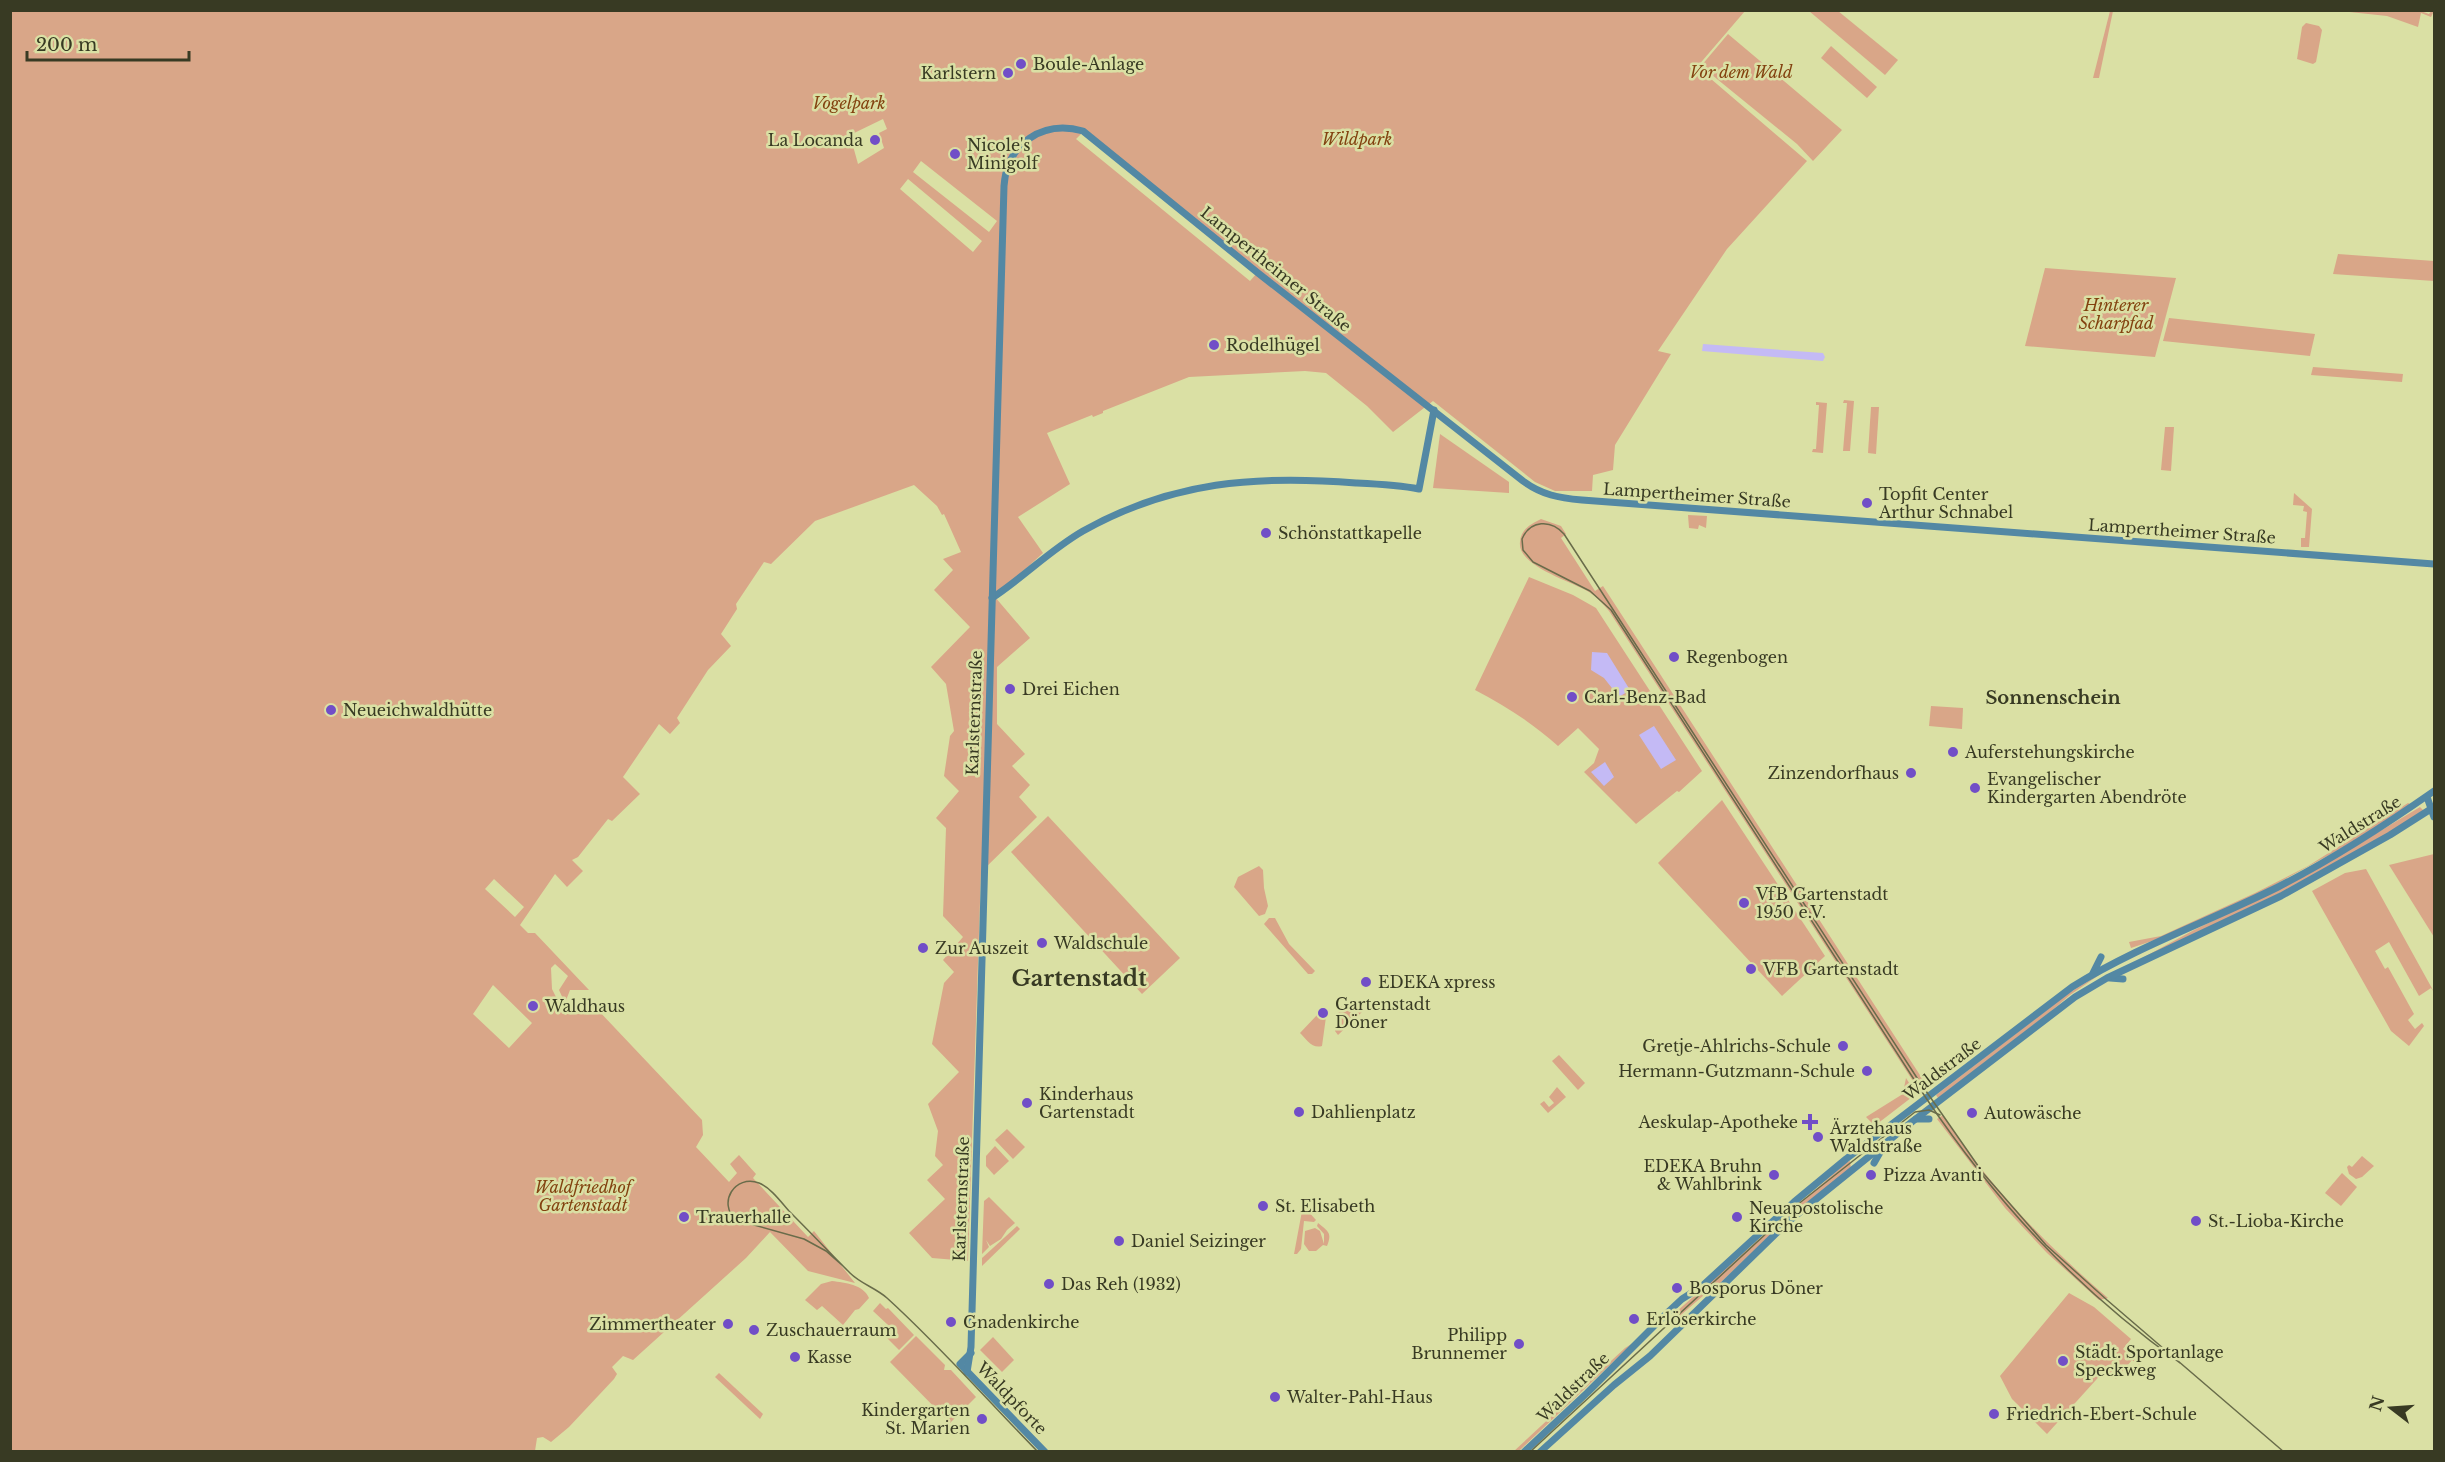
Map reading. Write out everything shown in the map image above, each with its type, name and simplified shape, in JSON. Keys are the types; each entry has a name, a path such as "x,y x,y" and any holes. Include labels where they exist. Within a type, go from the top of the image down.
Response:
{"street":[{"name":"Karlsternstraße","path":"967,1372 971,1353 1005,178 1011,159 1021,144 1032,135 1058,127 1083,131"},
{"name":"Lampertheimer Straße","path":"1083,131 1258,273 1534,489 1556,498 2434,564"},
{"path":"992,598 1046,555 1082,532 1125,511 1187,490 1253,479 1316,479 1419,489 1434,410"},
{"name":"Waldstraße","path":"1524,1452 1682,1299 1701,1287 1794,1202 1846,1159 2093,974 2306,872 2365,838 2434,791"},
{"path":"2427,797 2434,802"},
{"path":"2427,797 2433,811"},
{"name":"Waldstraße","path":"1540,1452 1614,1385 1650,1356 1789,1221 1916,1119 1947,1096 1958,1095 1961,1085 2075,997 2108,978 2281,896 2433,811"},
{"path":"2093,974 2101,957"},
{"path":"2108,978 2123,979"},
{"path":"1980,1058 1982,1047"},
{"path":"1944,1107 1947,1096"},
{"path":"1916,1119 1929,1119"},
{"path":"1874,1163 1884,1145"},
{"name":"Waldpforte","path":"971,1353 960,1364 1045,1452"}],"green space":[{"path":"10,11 1745,11 1697,67 1807,161 1727,249 1658,351 1671,354 1615,445 1613,470 1593,475 1592,491 1555,491 1535,482 1433,401 1393,432 1367,406 1326,373 1305,371 1189,377 1093,417 1092,415 1047,433 1070,484 1018,517 1043,553 995,597 1030,638 997,667 997,724 1025,754 1012,766 1030,785 1019,797 1037,817 981,872 968,1261 932,1258 909,1233 945,1199 927,1180 943,1165 935,1156 938,1131 928,1104 959,1072 932,1044 944,983 954,972 943,960 963,937 943,916 946,828 936,818 959,791 944,776 950,736 954,731 946,684 931,667 970,627 934,590 953,570 943,559 961,552 944,514 942,515 937,506 914,485 815,521 771,564 764,562 736,604 737,609 721,634 731,646 708,670 677,718 680,723 670,734 659,724 623,777 640,794 612,821 608,819 578,857 572,860 583,871 567,887 555,874 520,925 528,933 535,933 589,990 570,990 565,1003 559,990 568,976 555,964 551,968 552,989 565,1015 575,1010 579,1014 597,1009 702,1120 703,1135 696,1147 729,1182 737,1173 730,1164 739,1155 756,1174 753,1178 808,1237 814,1231 855,1283 808,1271 770,1232 746,1258 633,1360 623,1356 612,1367 617,1374 614,1379 569,1427 551,1442 543,1437 537,1438 535,1451 11,1451","holes":["883,119 887,129 879,133 884,148 858,164 850,135","1083,132 1257,273 1250,281 1076,139","921,161 997,221 989,232 913,172","908,179 982,241 973,252 900,189","494,879 524,907 515,917 485,889","493,985 532,1023 509,1048 473,1014"]},
{"path":"1809,11 1838,11 1898,60 1885,75"},
{"path":"2110,11 2113,11 2099,78 2093,78"},
{"path":"2340,11 2421,11 2429,14 2434,11 2431,17 2421,13 2418,27 2387,16"},
{"path":"2306,23 2319,26 2322,30 2316,62 2313,64 2297,59 2302,27"},
{"name":"Vor dem Wald","path":"1728,34 1842,130 1813,161 1797,144 1701,66"},
{"name":"Vor dem Wald","path":"1831,46 1877,87 1867,98 1821,58"},
{"path":"2338,254 2434,261 2434,281 2333,274"},
{"name":"Hinterer Scharpfad","path":"2045,268 2176,278 2155,357 2025,346"},
{"path":"2169,318 2315,334 2310,356 2163,341"},
{"path":"2313,367 2403,374 2402,382 2311,375"},
{"path":"1844,400 1854,401 1850,451 1843,451 1847,403 1843,403"},
{"path":"1816,402 1827,403 1823,453 1812,452 1816,449 1819,405 1816,405"},
{"path":"1871,407 1879,407 1876,454 1868,453"},
{"path":"2165,427 2174,427 2171,471 2161,470"},
{"path":"1440,434 1509,482 1509,493 1433,488"},
{"path":"2294,493 2312,509 2309,547 2301,547 2301,538 2305,538 2307,512 2303,511 2304,506 2293,505"},
{"path":"1688,515 1707,516 1706,528 1699,525 1698,529 1689,528"},
{"path":"1541,519 1561,526 1566,534 1561,538 1595,591 1603,586 1927,1086 1920,1092 1609,611 1592,594 1547,572 1521,551 1520,542 1524,530"},
{"name":"Carl-Benz-Bad","path":"1529,577 1573,595 1596,608 1702,771 1679,792 1677,791 1636,824 1584,772 1594,763 1599,749 1578,728 1558,746 1518,715 1475,690"},
{"path":"1931,706 1963,708 1962,729 1929,726"},
{"name":"VfB Gartenstadt 1950 e.V.","path":"1722,800 1825,956 1782,996 1658,863"},
{"path":"2408,803 2410,804 2364,836 2256,895 2161,938 2131,948 2129,942 2161,936 2308,866"},
{"path":"2420,807 2424,811 2406,823 2280,893 2135,962 2194,930 2307,875"},
{"path":"1048,816 1180,958 1142,994 1011,852"},
{"path":"2434,854 2434,937 2389,865"},
{"path":"1259,866 1263,870 1268,906 1265,914 1259,916 1234,887 1238,877"},
{"path":"2366,869 2434,992 2431,988 2419,996 2389,942 2375,951 2385,969 2388,967 2414,1014 2408,1020 2415,1029 2422,1023 2424,1026 2409,1046 2391,1031 2312,891 2345,873"},
{"path":"1269,918 1275,918 1289,944 1315,971 1312,974 1308,974 1264,924"},
{"path":"2102,973 2070,995 1938,1098 1936,1095 2069,993"},
{"path":"1340,1006 1358,1006 1363,1011 1338,1035 1335,1031"},
{"path":"1318,1014 1322,1018 1326,1017 1322,1046 1318,1047 1300,1033"},
{"path":"1559,1055 1585,1083 1578,1090 1552,1061"},
{"path":"1906,1078 1916,1094 1877,1124 1872,1123 1866,1117 1906,1092 1904,1088"},
{"path":"1557,1087 1566,1097 1548,1113 1540,1104 1544,1101 1549,1107 1554,1103 1549,1097"},
{"path":"1943,1115 1998,1189 2062,1257 2108,1298 2099,1300 2047,1253 2005,1208 1937,1119"},
{"path":"1007,1129 1025,1147 1013,1159 995,1140"},
{"path":"995,1146 1009,1161 994,1175 986,1166 986,1156"},
{"path":"2362,1156 2374,1166 2362,1177 2356,1179 2349,1174 2347,1167 2349,1165 2352,1167"},
{"path":"1850,1161 1851,1169 1798,1209 1719,1284 1682,1314 1672,1327 1668,1319"},
{"path":"2342,1173 2357,1187 2341,1206 2325,1193"},
{"path":"989,1197 1015,1223 1001,1239 990,1246 986,1240 989,1247 982,1254 984,1201"},
{"path":"1306,1209 1316,1220 1314,1222 1304,1221 1301,1249 1294,1254 1302,1211"},
{"path":"1318,1223 1328,1233 1327,1246 1323,1245 1316,1251 1309,1251 1304,1244 1305,1231 1315,1228 1320,1231 1324,1244 1324,1234 1317,1226"},
{"path":"1017,1226 1020,1229 982,1266 982,1258"},
{"path":"832,1281 858,1287 869,1298 843,1325 822,1306 817,1310 805,1300 821,1284"},
{"name":"Städt. Sportanlage Speckweg","path":"2069,1293 2094,1307 2131,1339 2123,1349 2138,1362 2143,1360 2139,1365 2132,1360 2116,1379 2105,1370 2047,1434 2012,1399 2000,1376"},
{"path":"880,1303 886,1309 888,1308 914,1335 899,1350 881,1332 888,1325 873,1311"},
{"path":"916,1336 945,1365 944,1370 951,1370 976,1397 950,1423 890,1362"},
{"path":"993,1337 1014,1360 1002,1372 980,1350"},
{"path":"1633,1343 1519,1451 1513,1452 1625,1348"},
{"path":"719,1373 763,1414 760,1419 715,1377"}],"shaded area":[{"path":"1703,344 1823,353 1825,357 1823,361 1702,351"},
{"path":"1592,652 1607,653 1630,690 1619,697 1604,678 1591,670"},
{"path":"1654,726 1676,760 1661,769 1639,735"},
{"path":"1605,762 1614,777 1604,786 1591,772"}],"tram line":[{"path":"2180,1363 2107,1305 2073,1274 2041,1242 1981,1174 1926,1098 1611,610 1590,591 1533,562 1523,550 1522,539 1530,528 1547,524 1564,534 1919,1081 1983,1173 2046,1245 2284,1452"},
{"path":"1530,1452 1797,1205 1915,1112 1929,1110 1940,1115"},
{"path":"843,1266 826,1251 804,1239 736,1220 728,1206 731,1192 736,1186 750,1181 768,1188 850,1273 883,1295 907,1316 1038,1452"}],"place":[{"name":"Boule-Anlage","path":"1021,64"},
{"name":"Karlstern","path":"1008,73"},
{"name":"La Locanda","path":"875,140"},
{"name":"Nicole's Minigolf","path":"955,154"},
{"name":"Rodelhügel","path":"1214,345"},
{"name":"Topfit Center Arthur Schnabel","path":"1867,503"},
{"name":"Schönstattkapelle","path":"1266,533"},
{"name":"Regenbogen","path":"1674,657"},
{"name":"Drei Eichen","path":"1010,689"},
{"name":"Carl-Benz-Bad","path":"1572,697"},
{"name":"Neueichwaldhütte","path":"331,710"},
{"name":"Auferstehungskirche","path":"1953,752"},
{"name":"Zinzendorfhaus","path":"1911,773"},
{"name":"Evangelischer Kindergarten Abendröte","path":"1975,788"},
{"name":"VfB Gartenstadt 1950 e.V.","path":"1744,903"},
{"name":"Waldschule","path":"1042,943"},
{"name":"Zur Auszeit","path":"923,948"},
{"name":"VFB Gartenstadt","path":"1751,969"},
{"name":"EDEKA xpress","path":"1366,982"},
{"name":"Waldhaus","path":"533,1006"},
{"name":"Gartenstadt Döner","path":"1323,1013"},
{"name":"Gretje-Ahlrichs-Schule","path":"1843,1046"},
{"name":"Hermann-Gutzmann-Schule","path":"1867,1071"},
{"name":"Kinderhaus Gartenstadt","path":"1027,1103"},
{"name":"Dahlienplatz","path":"1299,1112"},
{"name":"Autowäsche","path":"1972,1113"},
{"name":"Aeskulap-Apotheke","path":"1810,1122"},
{"name":"Ärztehaus Waldstraße","path":"1818,1137"},
{"name":"EDEKA Bruhn & Wahlbrink","path":"1774,1175"},
{"name":"Pizza Avanti","path":"1871,1175"},
{"name":"St. Elisabeth","path":"1263,1206"},
{"name":"Trauerhalle","path":"684,1217"},
{"name":"Neuapostolische Kirche","path":"1737,1217"},
{"name":"St.-Lioba-Kirche","path":"2196,1221"},
{"name":"Daniel Seizinger","path":"1119,1241"},
{"name":"Das Reh (1932)","path":"1049,1284"},
{"name":"Bosporus Döner","path":"1677,1288"},
{"name":"Erlöserkirche","path":"1634,1319"},
{"name":"Gnadenkirche","path":"951,1322"},
{"name":"Zimmertheater","path":"728,1324"},
{"name":"Zuschauerraum","path":"754,1330"},
{"name":"Philipp Brunnemer","path":"1519,1344"},
{"name":"Kasse","path":"795,1357"},
{"name":"Städt. Sportanlage Speckweg","path":"2063,1361"},
{"name":"Walter-Pahl-Haus","path":"1275,1397"},
{"name":"Friedrich-Ebert-Schule","path":"1994,1414"},
{"name":"Kindergarten St. Marien","path":"982,1419"}],"district":[{"name":"Sonnenschein","path":"2053,698"},
{"name":"Gartenstadt","path":"1079,978"}],"park label":[{"name":"Vogelpark","path":"849,103"},
{"name":"Wildpark","path":"1357,139"},
{"name":"Waldfriedhof Gartenstadt","path":"583,1196"}]}
